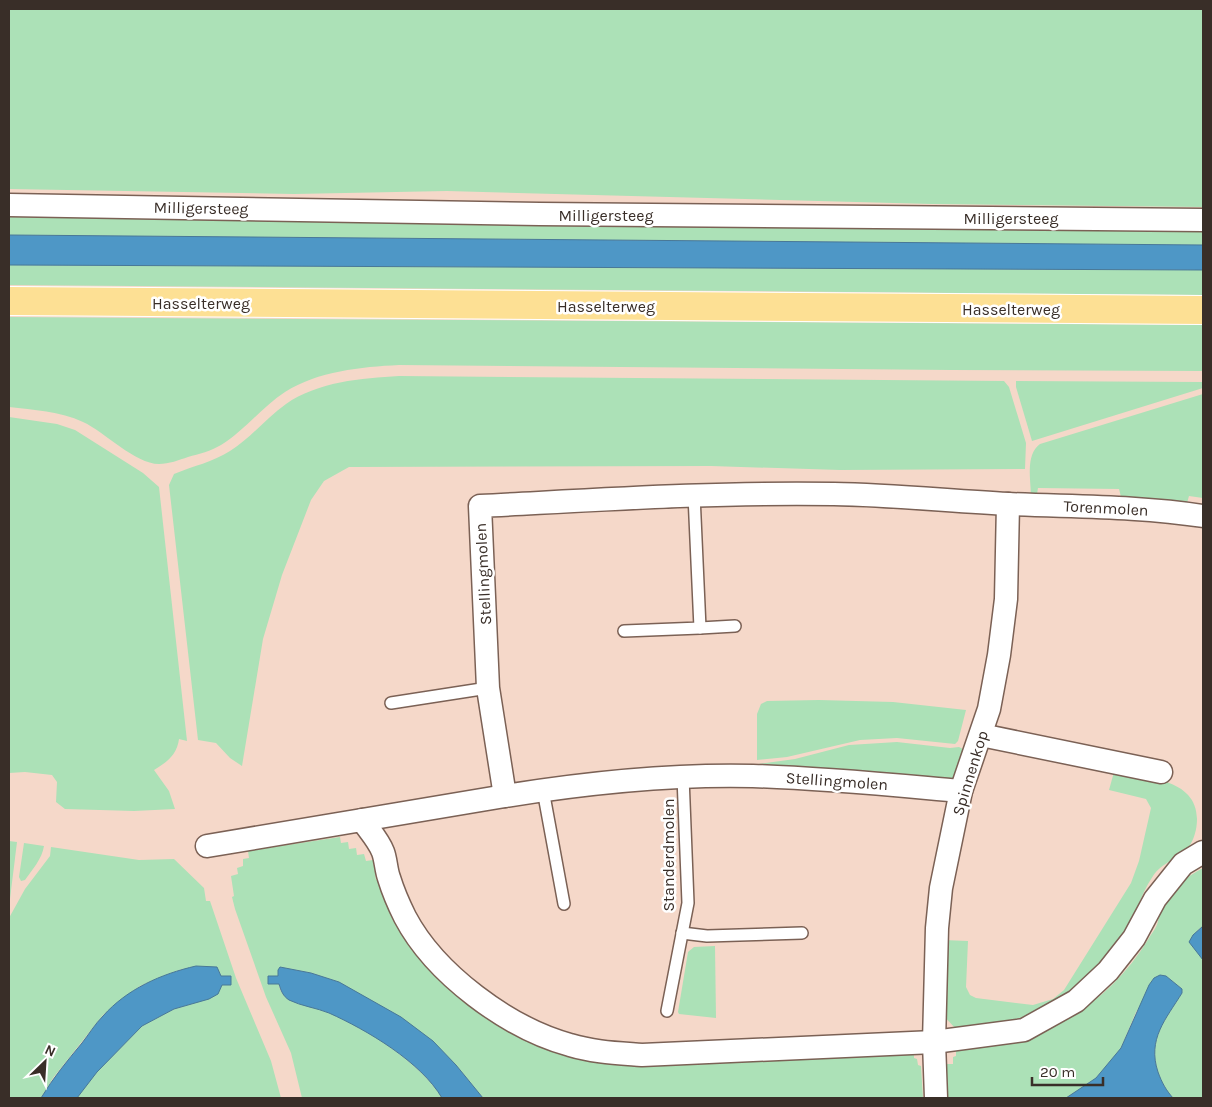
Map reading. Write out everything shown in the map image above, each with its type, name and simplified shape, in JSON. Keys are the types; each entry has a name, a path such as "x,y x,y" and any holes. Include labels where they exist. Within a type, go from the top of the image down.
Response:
{"main road":[{"name":"Hasselterweg","path":"9,301 1203,310"}],"street":[{"name":"Milligersteeg","path":"9,205 540,214 1203,220"},
{"name":"Stellingmolen","path":"505,796 488,688 480,506 694,495 835,494 1008,504"},
{"name":"Torenmolen","path":"1008,504 1126,508 1203,516"},
{"name":"Spinnenkop","path":"936,1098 934,1042 938,912 941,888 961,791 989,710 1000,646 1006,599 1008,504"},
{"path":"981,734 1161,772"},
{"name":"Stellingmolen","path":"207,846 543,790 683,777 752,776 832,780 961,791"},
{"path":"362,820 383,851 389,879 406,918 425,945 451,975 485,1003 524,1028 576,1047 598,1052 642,1055 934,1042 1024,1030 1076,1002 1108,971 1129,945 1155,899 1183,864 1203,852"}],"lane":[{"path":"694,495 700,628"},
{"path":"624,631 736,626"},
{"path":"391,703 488,688"},
{"name":"Standerdmolen","path":"668,1011 688,903 683,777"},
{"path":"543,790 564,904"},
{"name":"Standerdmolen","path":"682,933 707,936 802,934"}],"green space":[{"path":"9,9 1203,9 1203,207 931,204 447,191 294,194 9,189"},
{"path":"9,212 1203,227 1203,245 9,235"},
{"path":"9,265 1203,270 1203,295 9,285"},
{"path":"9,317 1203,325 1203,371 399,365 370,367 340,371 311,379 285,392 221,445 170,463 159,464 140,459 92,427 74,418 9,407"},
{"path":"399,376 1004,381 1009,387 1026,443 1025,469 840,470 711,466 349,467 324,481 311,500 282,575 263,639 242,766 230,758 216,743 198,740 169,485 174,474 217,458 238,446 286,404 298,397 340,382"},
{"path":"1016,381 1203,382 1203,388 1032,441 1016,387"},
{"path":"1203,394 1203,498 1189,496 1187,503 1121,497 1119,489 1038,488 1037,494 1031,496 1030,475 1032,455 1040,444"},
{"path":"9,417 57,424 75,430 143,473 159,487 187,741 179,739 171,758 154,770 169,791 175,809 134,811 65,809 56,802 57,782 52,775 25,772 9,773"},
{"path":"767,701 893,702 966,710 958,741 955,744 897,738 860,740 787,757 757,760 757,714 761,704"},
{"path":"897,742 950,748 959,747 963,749 952,780 758,767 758,764 795,759 849,745"},
{"path":"1114,772 1167,782 1179,787 1188,795 1195,805 1197,819 1195,834 1190,845 1184,852 1166,864 1153,876 1121,941 1080,986 1055,1002 1027,1016 956,1029 940,1012 943,940 968,941 966,987 970,995 976,998 1033,1005 1053,999 1064,990 1131,883 1139,861 1151,808 1146,799 1109,790"},
{"path":"340,837 341,843 348,842 349,849 356,848 357,855 364,854 366,861 373,860 376,880 379,880 431,968 618,1064 658,1066 914,1052 914,1058 917,1059 918,1065 921,1066 923,1098 483,1098 456,1065 339,982 311,973 280,967 279,987 285,997 296,1003 322,1010 358,1027 374,1037 421,1072 442,1098 302,1098 291,1053 266,997 235,909 232,897 234,896 231,876 238,874 237,868 243,866 243,859 249,858 248,851"},
{"path":"9,841 17,842 9,907"},
{"path":"24,843 44,846 36,864 25,880 21,881 19,877"},
{"path":"51,847 139,860 174,859 204,888 206,901 210,901 236,978 271,1061 281,1098 77,1098 96,1072 142,1026 174,1009 192,1004 221,985 231,984 221,976 217,967 182,969 140,986 103,1015 53,1078 41,1098 9,1098 9,918 25,889 50,856"},
{"path":"1203,868 1203,926 1190,942 1203,960 1203,1098 1173,1098 1164,1086 1158,1072 1155,1060 1157,1039 1164,1021 1182,993 1182,989 1166,976 1160,975 1136,1012 1121,1048 1096,1078 1066,1098 944,1098 943,1071 946,1071 946,1064 953,1064 956,1050 1015,1040 1042,1031 1067,1019 1090,1003 1112,985 1131,963 1156,928 1161,908 1174,889 1185,879"},
{"path":"715,946 716,1018 679,1014 688,952 694,947"}],"water":[{"path":"9,235 1203,245 1203,270 9,265"},
{"path":"1203,926 1203,960 1189,942 1193,935"},
{"path":"196,966 217,967 221,976 231,976 231,985 222,985 218,994 209,999 174,1009 142,1026 97,1072 77,1098 41,1098 55,1077 112,1006 145,984 170,973"},
{"path":"280,967 311,973 339,982 401,1017 433,1041 483,1098 442,1098 421,1072 392,1048 360,1028 329,1013 289,1000 285,997 279,984 268,984 268,976 278,976"},
{"path":"1160,975 1166,976 1182,989 1182,993 1164,1021 1155,1049 1158,1072 1164,1086 1173,1098 1066,1098 1096,1078 1121,1048 1149,985 1154,978"}]}
